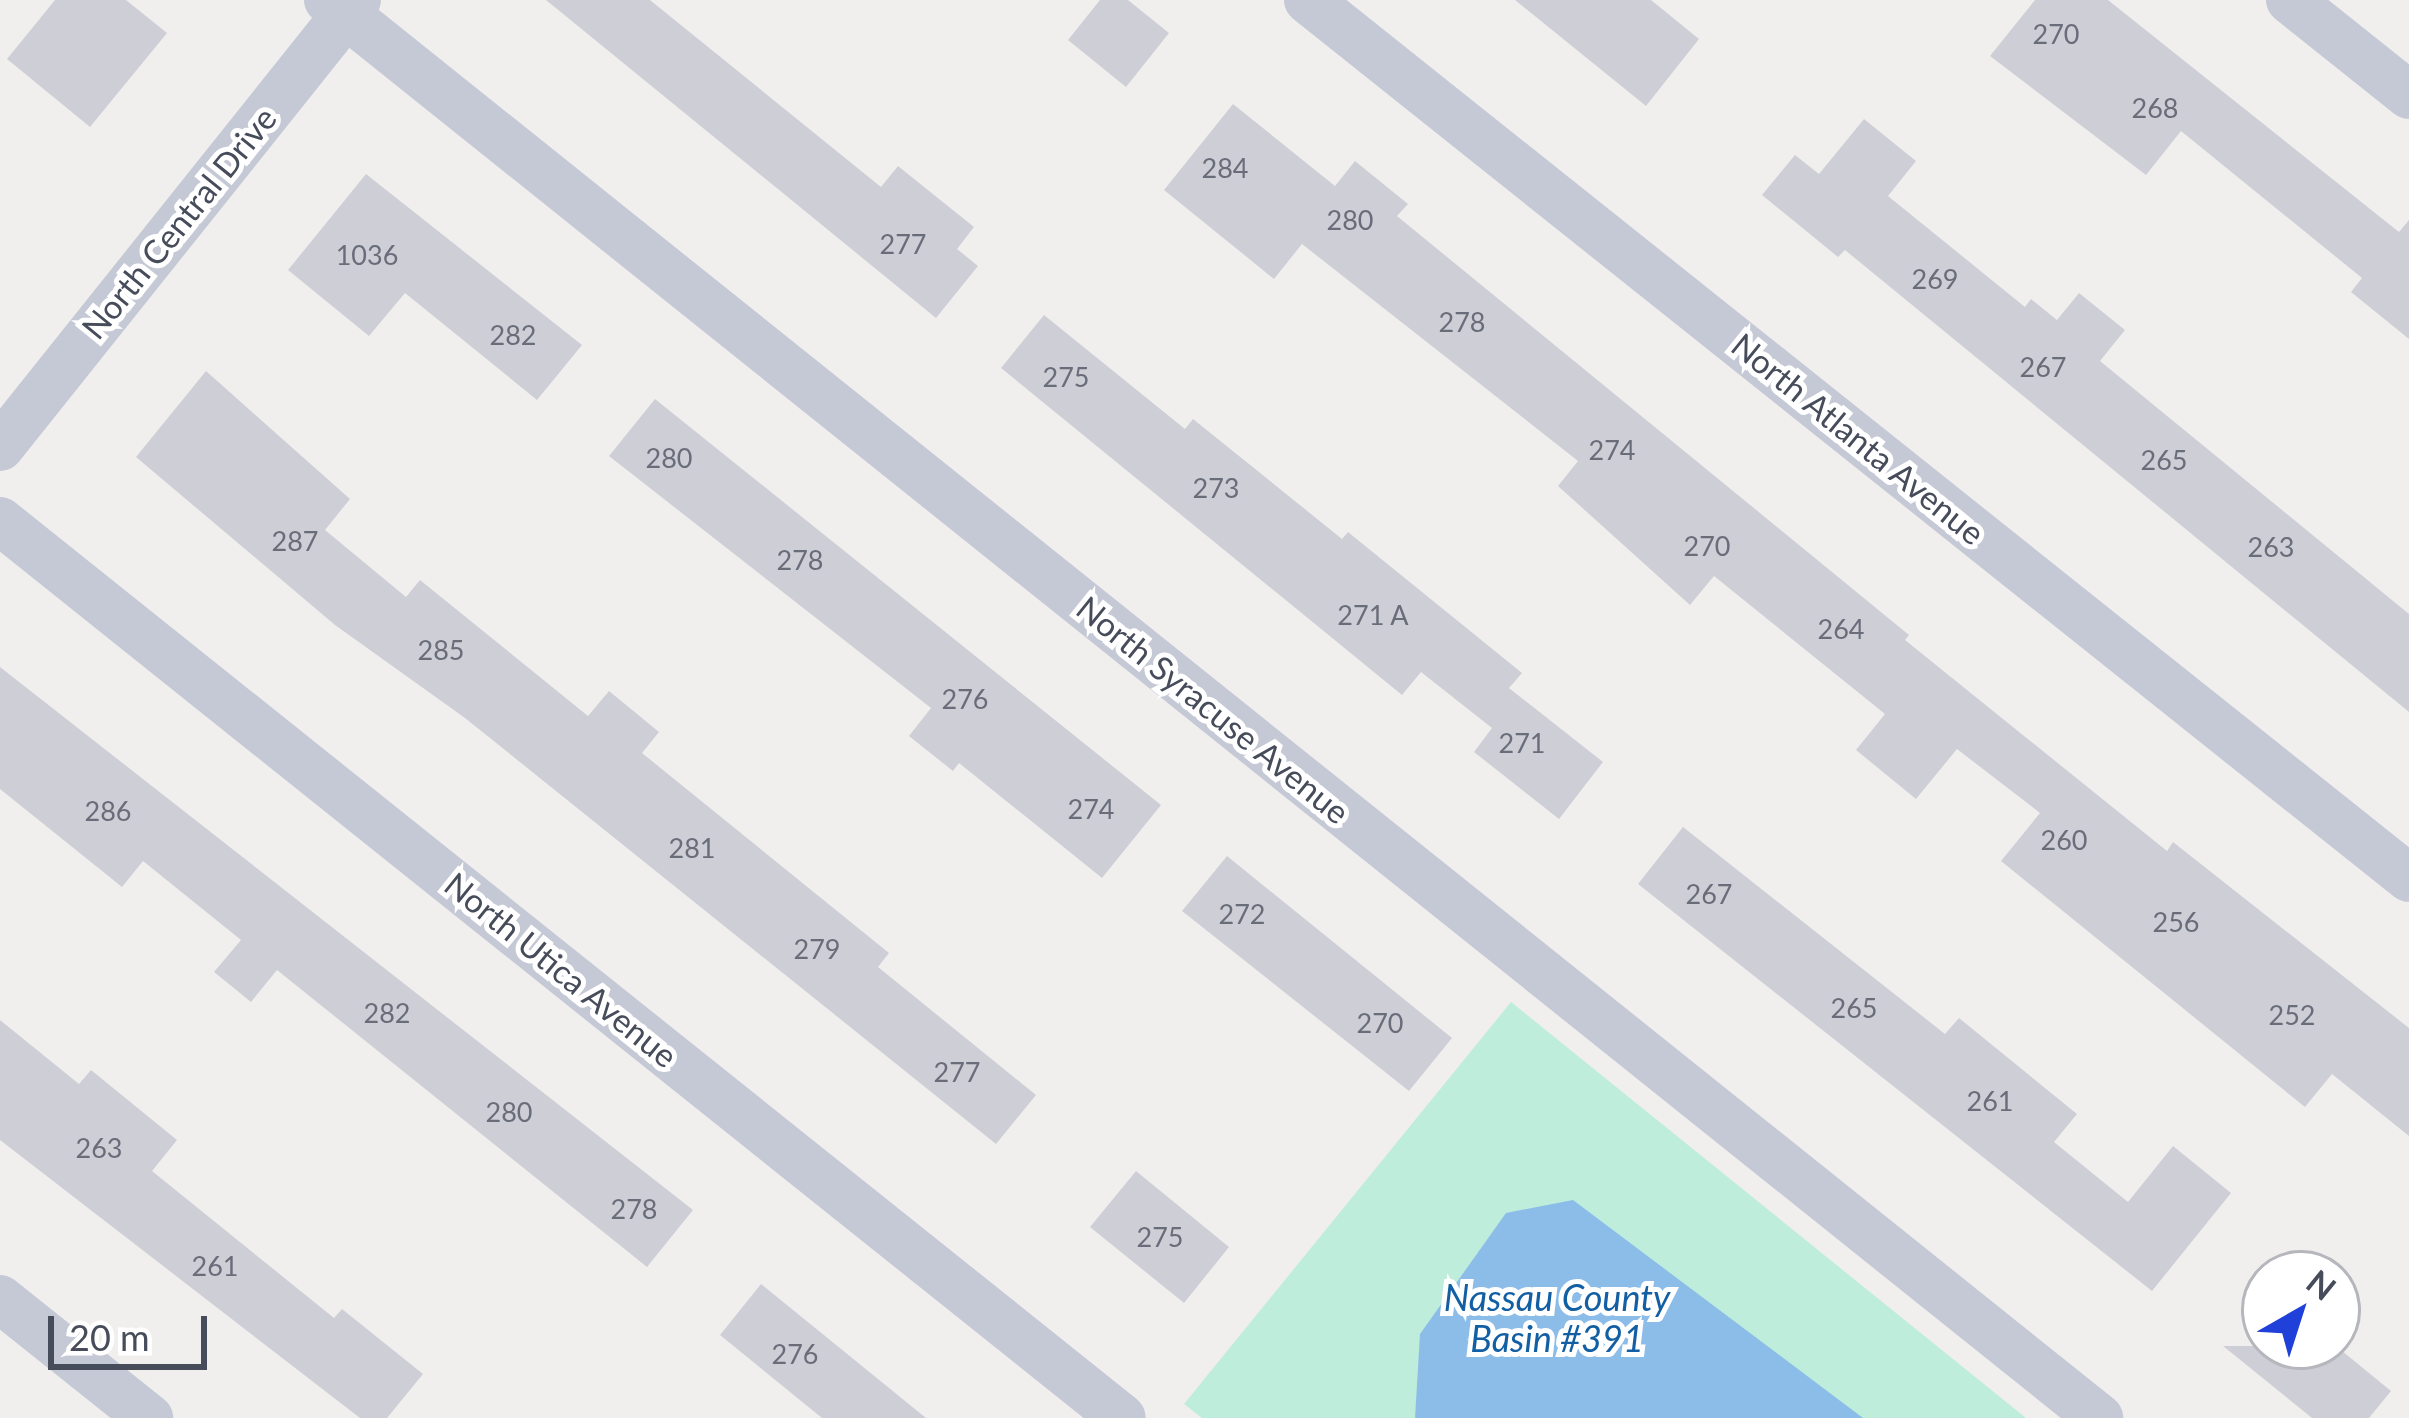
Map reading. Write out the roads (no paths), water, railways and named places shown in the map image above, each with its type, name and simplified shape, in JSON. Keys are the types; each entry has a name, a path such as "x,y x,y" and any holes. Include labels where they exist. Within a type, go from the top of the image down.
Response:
{"street":[{"name":"North Atlanta Avenue","path":"1308,0 2409,878"},
{"path":"2290,0 2409,95"},
{"name":"North Central Drive","path":"0,446 344,5"},
{"name":"North Syracuse Avenue","path":"344,5 2099,1418"},
{"name":"North Utica Avenue","path":"0,521 1122,1418"},
{"path":"0,1299 149,1418"}],"water":[{"name":"Nassau County Basin #391","path":"1573,1200 1863,1418 1415,1418 1420,1334 1506,1213"}]}
